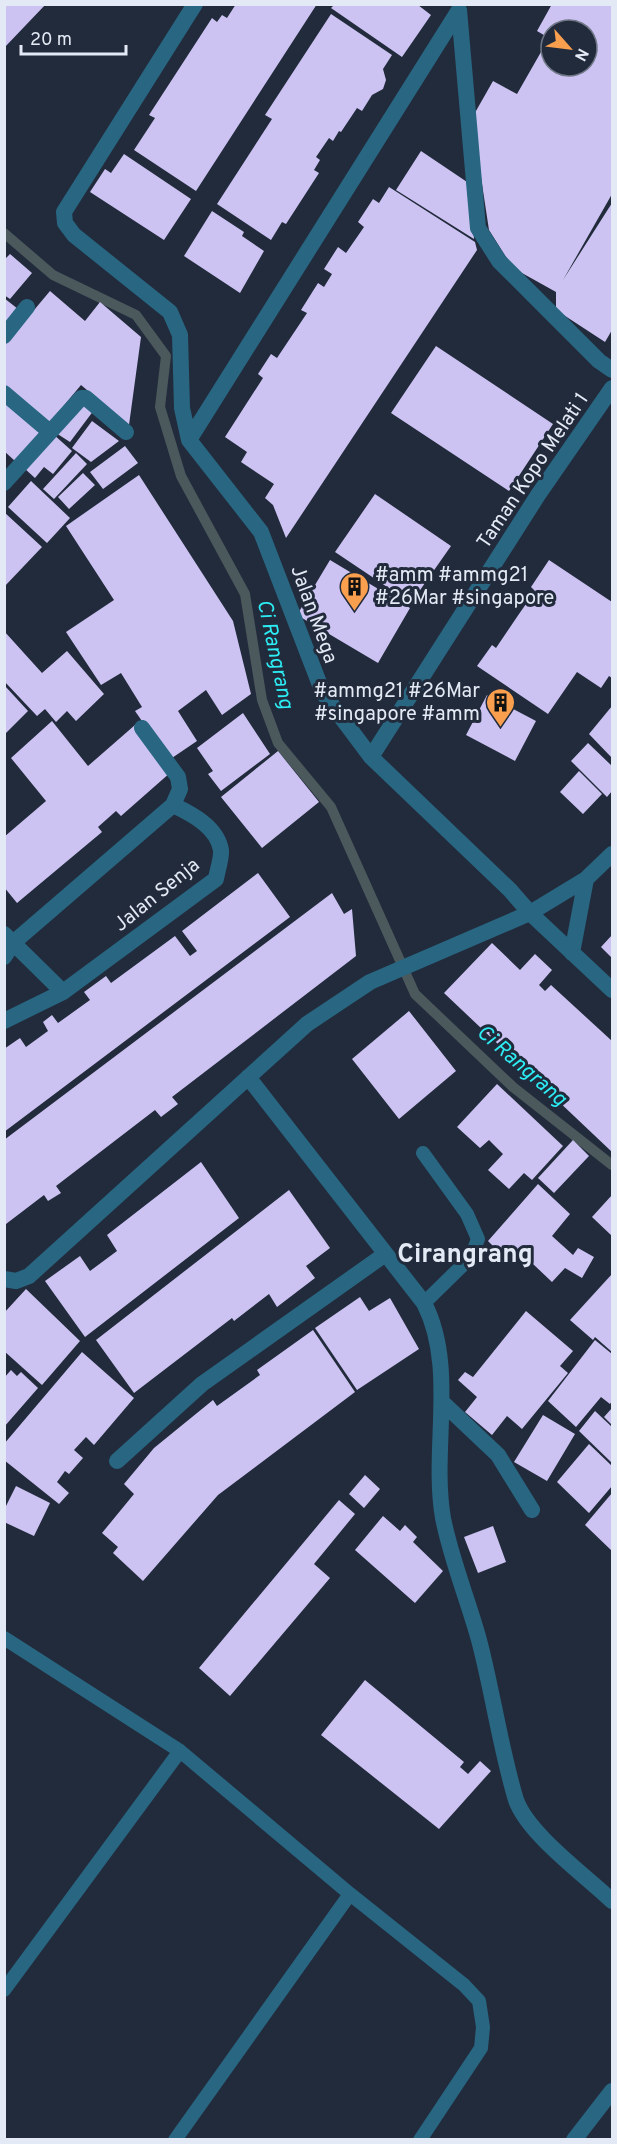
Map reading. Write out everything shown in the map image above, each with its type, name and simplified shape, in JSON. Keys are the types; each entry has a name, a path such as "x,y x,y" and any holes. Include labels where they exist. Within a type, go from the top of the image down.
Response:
{"street":[{"name":"Jalan Mega","path":"195,4 64,212 64,223 74,235 171,312 180,335 182,408 189,440 261,532 323,693 371,757 612,990"},
{"path":"189,440 459,10 478,228 499,261 528,292 599,361 612,370"},
{"path":"4,336 27,307"},
{"name":"Taman Kopo Melati 1","path":"371,757 538,495 612,388"},
{"path":"4,393 50,432"},
{"path":"4,483 81,398 86,398 126,432"},
{"path":"4,957 9,938 173,805 180,789 177,777 142,728"},
{"name":"Jalan Senja","path":"4,1021 63,992 216,879 221,850 211,830 196,816 173,805"},
{"path":"4,1278 16,1281 29,1276 307,1024 370,982 530,913 586,879 612,854"},
{"path":"572,953 586,879"},
{"path":"9,938 63,992"},
{"path":"248,1077 384,1255 424,1303 435,1333 442,1402 438,1433 443,1517 479,1642 516,1800 520,1812 532,1827 612,1901"},
{"path":"117,1461 202,1384 384,1255"},
{"path":"442,1402 498,1455 532,1510"},
{"path":"574,2139 612,2091"}],"lane":[{"path":"423,1153 467,1214 478,1239 471,1257 424,1303"},
{"path":"4,1638 180,1751 350,1894 464,1985 478,2001 483,2028 482,2048 420,2139"},
{"path":"4,1990 180,1751"},
{"path":"175,2139 350,1894"}],"building":[{"path":"4,4 46,4 4,48"},
{"path":"236,4 317,4 196,191 134,150 155,118 149,115 212,18 217,22 222,15 227,18"},
{"path":"552,4 612,4 612,194 563,280 612,203 612,330 605,342 556,310 556,292 513,268 489,230 472,118 493,81 517,94 539,56 539,78 599,78 599,18 544,18"},
{"path":"334,5 418,5 431,15 402,57 331,8"},
{"path":"331,14 392,55 383,69 386,80 383,89 372,95 362,111 357,108 333,141 329,138 316,157 320,160 314,170 319,173 286,224 282,222 271,240 217,204 272,119 265,115"},
{"path":"421,151 470,184 474,239 396,190"},
{"path":"124,154 191,199 164,240 90,192 105,169 111,173"},
{"path":"389,187 475,242 477,250 286,538 273,505 265,498 274,484 241,462 247,452 225,437 263,378 258,374 271,354 277,358 307,313 301,310 318,283 324,287 332,274 324,269 338,247 346,253 364,227 358,222 373,199 379,203"},
{"path":"212,211 244,232 242,236 264,251 240,293 184,256"},
{"path":"10,254 32,273 10,299 4,295 4,260"},
{"path":"50,291 85,321 100,302 141,337 129,425 81,385 46,427 4,390 4,346"},
{"path":"4,298 18,309 4,326"},
{"path":"436,346 553,424 509,491 391,413"},
{"path":"4,394 44,428 15,461 4,451"},
{"path":"81,400 94,410 70,442 56,433"},
{"path":"92,421 119,441 91,462 72,448"},
{"path":"53,434 72,451 53,474 44,467 35,478 24,468"},
{"path":"125,446 138,463 103,489 90,472"},
{"path":"76,453 87,464 54,499 43,489"},
{"path":"83,473 95,485 69,509 58,497"},
{"path":"139,475 233,621 251,694 222,715 206,690 178,711 197,741 169,760 135,711 142,707 121,673 101,685 66,632 114,600 66,526"},
{"path":"31,481 70,518 47,543 8,507"},
{"path":"375,494 451,546 411,603 335,552"},
{"path":"4,512 42,547 4,587"},
{"name":"#amm #ammg21 #26Mar #singapore","path":"330,560 410,608 378,663 297,615"},
{"path":"549,560 612,602 612,678 609,676 601,688 577,672 548,714 477,666 492,645 496,648 535,591 531,587"},
{"path":"4,631 42,673 67,651 104,694 76,721 67,711 56,722 45,709 37,716 4,681"},
{"path":"5,686 28,711 5,734"},
{"name":"#ammg21 #26Mar #singapore #amm","path":"487,695 536,721 515,761 466,735"},
{"path":"612,706 612,758 589,734"},
{"path":"243,713 270,754 221,791 208,774 213,771 197,748"},
{"path":"52,721 88,766 135,725 171,772 121,816 116,811 98,827 102,832 17,903 4,887 4,837 46,801 11,758"},
{"path":"588,743 612,766 612,791 607,797 571,761"},
{"path":"278,751 319,802 262,848 221,797"},
{"path":"579,771 602,794 583,814 560,792"},
{"path":"258,873 290,917 4,1132 4,1049 20,1038 26,1047 48,1031 43,1022 52,1015 58,1023 90,1000 84,992 106,976 111,983 175,936 190,956 197,951 182,931"},
{"path":"332,893 344,914 352,909 356,956 172,1097 178,1104 161,1117 155,1110 56,1186 61,1193 48,1201 44,1195 6,1224 4,1140"},
{"path":"612,935 612,958 601,947"},
{"path":"492,943 520,970 535,954 552,970 539,985 545,991 551,985 612,1041 612,1152 444,993"},
{"path":"409,1011 456,1071 399,1119 352,1059"},
{"path":"497,1084 563,1146 532,1180 524,1173 509,1189 488,1170 503,1154 489,1140 480,1148 457,1127"},
{"path":"573,1140 589,1156 554,1193 538,1178"},
{"path":"201,1162 239,1218 85,1337 45,1281 80,1256 90,1271 117,1251 107,1235"},
{"path":"538,1184 570,1214 552,1236 573,1255 578,1248 594,1257 582,1278 565,1268 552,1282 514,1246 504,1257 488,1241"},
{"path":"289,1190 330,1248 306,1266 315,1278 277,1307 269,1294 234,1321 232,1318 134,1393 96,1340"},
{"path":"612,1195 612,1236 592,1217"},
{"path":"612,1274 612,1352 595,1337 593,1340 570,1320"},
{"path":"26,1289 80,1341 42,1385 4,1351 4,1313"},
{"path":"360,1297 369,1311 390,1298 419,1349 357,1390 315,1328"},
{"path":"526,1311 573,1351 560,1366 568,1373 522,1429 507,1416 492,1435 465,1412 477,1397 458,1380 465,1372 473,1377"},
{"path":"313,1330 355,1392 218,1495 143,1581 113,1553 118,1547 102,1533 134,1494 124,1484 154,1448 213,1400 217,1406 260,1375 257,1370"},
{"path":"595,1340 612,1354 612,1401 610,1404 601,1397 576,1427 548,1401"},
{"path":"82,1352 134,1398 94,1445 86,1437 74,1450 83,1458 69,1474 65,1471 57,1482 69,1493 59,1504 4,1460 4,1444"},
{"path":"11,1370 17,1376 21,1372 38,1388 4,1427 4,1378"},
{"path":"612,1408 612,1425 604,1417"},
{"path":"595,1411 612,1427 612,1463 579,1431"},
{"path":"543,1415 575,1434 547,1481 514,1462"},
{"path":"589,1444 612,1466 612,1486 589,1513 557,1482"},
{"path":"365,1475 380,1489 364,1508 349,1494"},
{"path":"16,1486 50,1503 34,1536 4,1522 4,1510"},
{"path":"612,1493 612,1551 585,1525"},
{"path":"339,1500 355,1514 314,1564 330,1578 230,1696 199,1668"},
{"path":"383,1516 400,1531 405,1525 417,1537 413,1542 443,1571 415,1603 355,1550"},
{"path":"493,1526 506,1562 478,1573 464,1537"},
{"path":"365,1680 464,1762 460,1767 468,1774 480,1761 491,1771 439,1829 321,1735"}],"waterway":[{"name":"Ci Rangrang","path":"4,233 53,275 136,315 166,356 160,407 181,476 245,594 262,700 278,743 331,807 415,994 513,1087 612,1165"}],"place":[{"name":"#amm #ammg21 #26Mar #singapore","path":"354,612"},
{"name":"#ammg21 #26Mar #singapore #amm","path":"501,728"}],"district":[{"name":"Cirangrang","path":"465,1253"}]}
